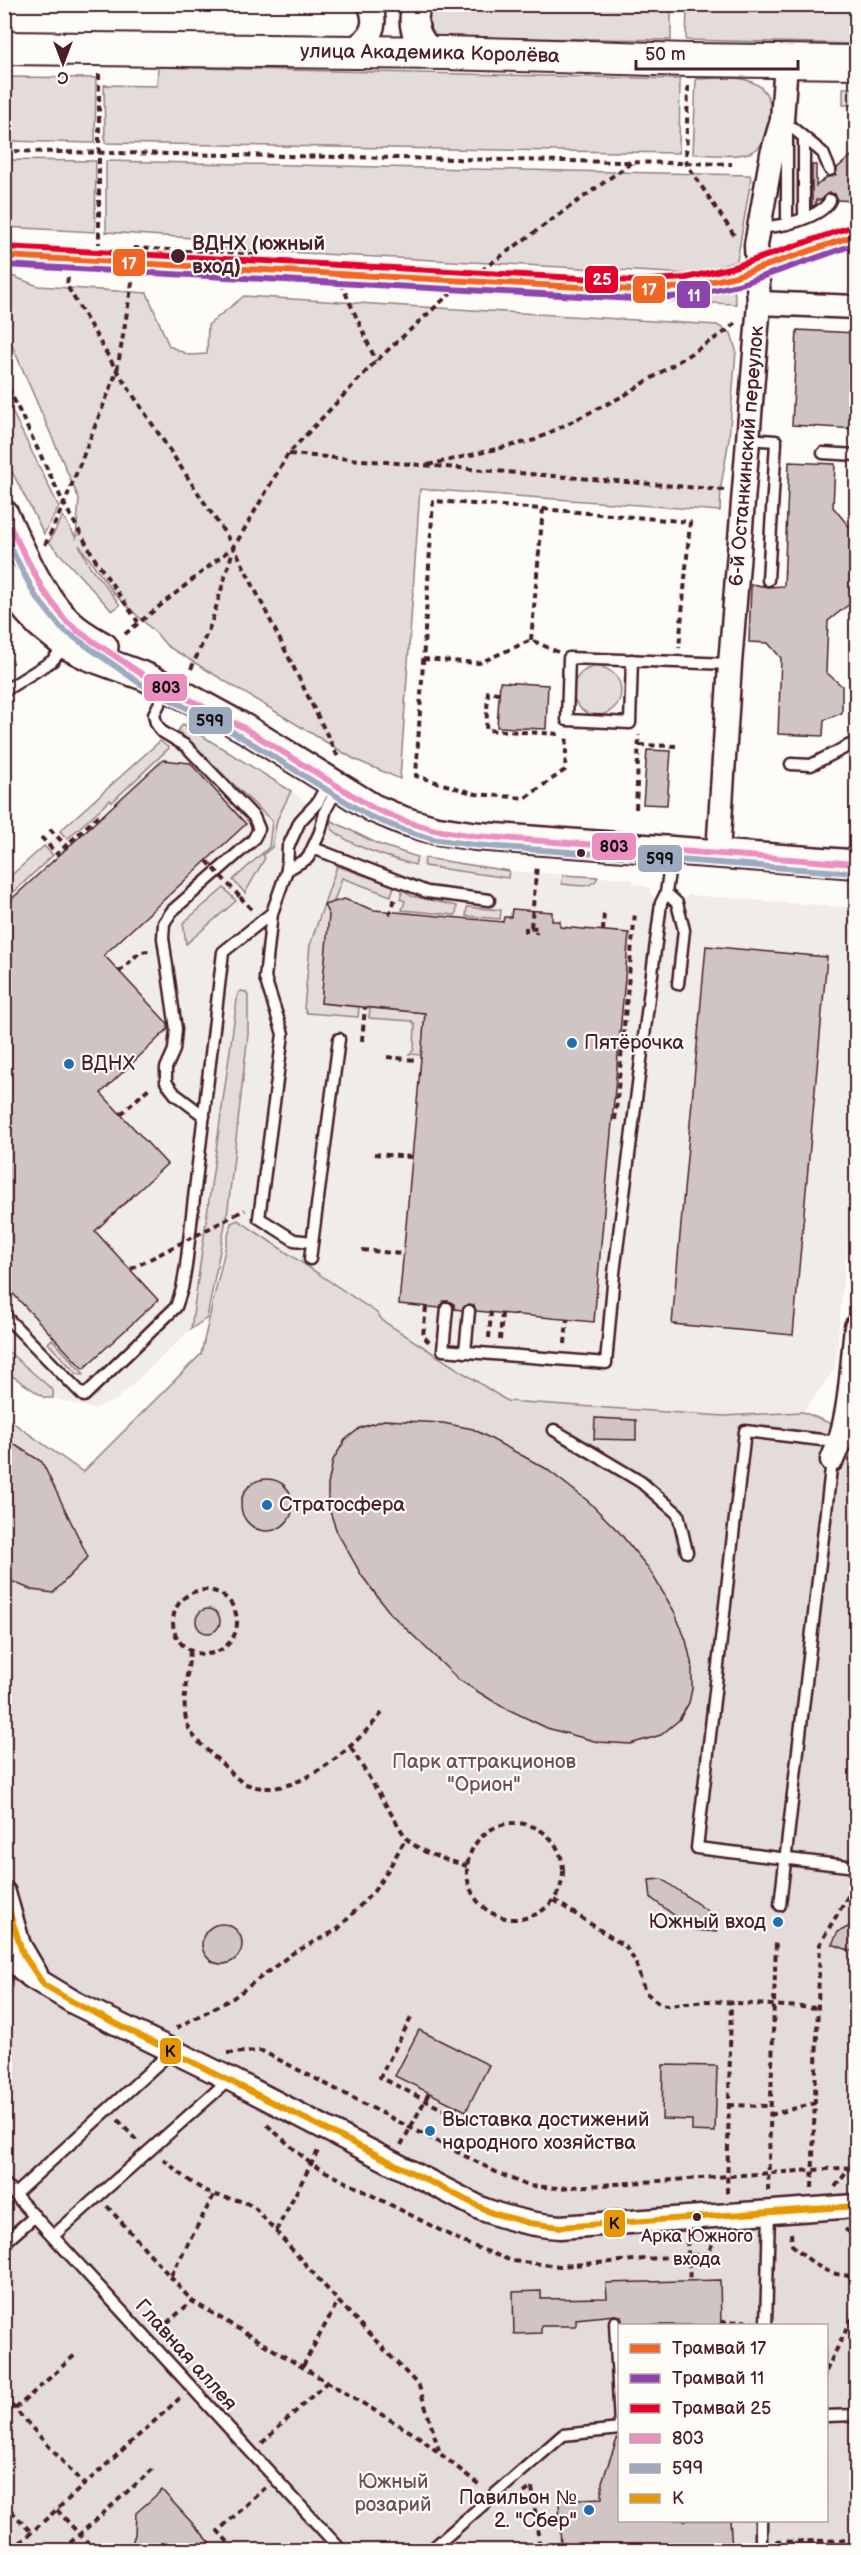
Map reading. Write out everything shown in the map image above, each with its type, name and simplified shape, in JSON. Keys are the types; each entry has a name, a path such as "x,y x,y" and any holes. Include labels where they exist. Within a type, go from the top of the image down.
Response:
{"main road":[{"name":"улица Академика Королёва","path":"4,48 344,51 856,62"}],"street":[{"path":"344,51 358,48 371,33 373,20 369,4"},
{"path":"417,4 414,20 415,33 421,44 431,53 445,53"},
{"name":"6-й Останкинский переулок","path":"718,853 730,664 759,303 756,260 759,226 772,154 785,122 786,62"},
{"path":"759,303 856,307"},
{"path":"4,514 43,590 67,622 72,638 88,656 157,682 335,776 373,808 404,821 435,830 475,836 856,864"},
{"path":"8,582 17,599 40,624 72,638"},
{"path":"843,1449 851,1414 856,1327"},
{"path":"4,1893 23,1954 44,1984"},
{"path":"4,1954 44,1984 75,2002 482,2209 509,2220 560,2227 856,2206"}],"lane":[{"path":"785,122 823,153 830,170"},
{"path":"785,122 787,224"},
{"path":"804,138 804,218"},
{"path":"759,226 769,229 804,218 822,211 830,200"},
{"path":"748,439 776,441 768,580"},
{"path":"823,453 856,455"},
{"path":"4,691 52,661 72,638"},
{"path":"632,660 630,723 567,720 569,658 678,661 730,664"},
{"path":"157,682 154,714 161,731 186,746 254,817 259,829 253,840 167,916 163,930 177,1039 166,1068 166,1082 175,1094 204,1116"},
{"path":"791,764 811,765 856,742"},
{"path":"287,870 308,858 320,832 335,776"},
{"path":"312,1242 294,1240 259,1218 283,1034 265,978 272,913 287,870 288,847 300,821 317,803 335,776"},
{"path":"313,848 427,892 489,900"},
{"path":"447,1308 443,1350 606,1364 614,1273 661,903 666,893 672,851"},
{"path":"666,893 677,903 684,930 678,984"},
{"path":"4,1315 84,1396 176,1307 182,1289 223,952 272,913"},
{"path":"310,1259 339,1039"},
{"path":"465,1352 469,1311"},
{"path":"554,1431 640,1482 678,1514 687,1552"},
{"path":"780,1905 786,1859 843,1449 745,1431 697,1848 786,1859 856,1867"},
{"path":"15,2194 108,2110 163,2046"},
{"path":"53,2236 230,2079"},
{"name":"Главная аллея","path":"4,2183 341,2550"},
{"path":"766,2323 769,2212"},
{"path":"4,2243 35,2216"},
{"path":"615,2322 618,2385"},
{"path":"828,2416 856,2415"},
{"path":"431,2550 563,2435 618,2427"},
{"path":"761,2522 761,2546"}],"path":[{"path":"99,73 99,244"},
{"path":"688,78 686,163 740,244"},
{"path":"4,151 732,164"},
{"path":"191,669 211,624 234,547 288,454 376,361 454,290 632,162"},
{"path":"133,248 259,255"},
{"path":"4,264 146,271"},
{"path":"69,267 67,286 117,371 234,547 256,587 335,776"},
{"path":"42,551 64,504 117,371 134,270"},
{"path":"341,284 376,361"},
{"path":"424,465 535,440 624,395 728,330 740,319"},
{"path":"4,379 64,504 96,561 138,622"},
{"path":"288,454 731,491"},
{"path":"567,720 565,770 525,798 476,794 416,776 433,501 690,522 678,661"},
{"path":"531,640 543,509"},
{"path":"125,634 234,547"},
{"path":"423,658 479,663 531,640 569,658"},
{"path":"499,693 488,692 486,730 567,735"},
{"path":"630,723 640,730 636,809"},
{"path":"639,745 676,746"},
{"path":"41,837 57,854 98,816 100,818"},
{"path":"50,829 67,847"},
{"path":"207,861 240,897"},
{"path":"531,927 537,865"},
{"path":"389,915 395,897"},
{"path":"603,931 604,911"},
{"path":"526,933 526,927 531,927 537,928 536,934"},
{"path":"119,972 140,952 165,949"},
{"path":"362,1041 365,1007"},
{"path":"387,1057 416,1060"},
{"path":"121,1114 151,1086 166,1082"},
{"path":"375,1154 412,1157"},
{"path":"131,1269 235,1215"},
{"path":"362,1250 404,1254"},
{"path":"424,1328 426,1306"},
{"path":"489,1333 491,1312"},
{"path":"500,1334 502,1313"},
{"path":"566,1336 567,1319"},
{"path":"203,1590 215,1591 226,1597 234,1606 238,1617 233,1641 224,1649 213,1654 201,1655 190,1651 178,1639 172,1621 175,1610 182,1600 192,1593 203,1590"},
{"path":"190,1651 185,1707 189,1728 196,1740 242,1782 262,1787 289,1784 351,1748 382,1713"},
{"path":"351,1748 406,1838 421,1850 466,1866"},
{"path":"508,1823 533,1826 544,1832 560,1852 563,1877 554,1900 534,1916 509,1920 486,1910 473,1896 467,1878 466,1866 476,1842 490,1830 508,1823"},
{"path":"163,2046 293,1953 337,1930 374,1891 406,1838"},
{"path":"812,2189 820,1943 856,1882"},
{"path":"554,1900 626,1947 635,1961 645,1992 654,2001 668,2006 700,2001 818,2008"},
{"path":"769,2212 768,2173 776,1940"},
{"path":"726,2194 731,2002"},
{"path":"411,2018 380,2077 471,2124"},
{"path":"222,2053 262,2051 509,2179 528,2186 559,2188 856,2168"},
{"path":"401,2145 429,2093"},
{"path":"770,2115 814,2103"},
{"path":"729,2105 770,2106"},
{"path":"108,2110 149,2152 198,2187 214,2195 250,2204 419,2386 439,2451"},
{"path":"261,2119 311,2164"},
{"path":"276,2231 328,2130"},
{"path":"835,2187 850,2168"},
{"path":"171,2275 214,2195"},
{"path":"99,2196 192,2301 303,2366 439,2451 492,2496"},
{"path":"685,2218 690,2281"},
{"path":"838,2224 856,2236"},
{"path":"792,2245 816,2266 834,2275 856,2276"},
{"path":"847,2276 856,2283"},
{"path":"148,2339 192,2301"},
{"path":"303,2366 338,2301"},
{"path":"828,2367 856,2310"},
{"path":"721,2322 766,2323"},
{"path":"15,2409 75,2355"},
{"path":"251,2453 327,2382"},
{"path":"12,2550 192,2388"},
{"path":"4,2397 84,2485"},
{"path":"62,2550 154,2468"},
{"path":"235,2550 218,2531 275,2479"},
{"path":"523,2493 532,2487 540,2550"},
{"path":"4,2503 31,2532"},
{"path":"57,2510 94,2550"},
{"path":"761,2546 856,2540"}],"shaded area":[{"path":"183,724 291,791 330,820 378,844 417,857 509,871 632,879 634,883 650,888 650,893 667,912 689,895 856,908 856,1147 835,1369 803,1412 724,1416 507,1401 383,1321 377,1313 238,1220 230,1224 210,1296 207,1318 191,1329 116,1400 93,1409 53,1398 53,1390 5,1348 4,881 160,741 167,746"}],"green space":[{"path":"438,4 671,8 671,40 440,37 430,30 428,22 431,9"},
{"path":"687,7 856,10 856,44 686,40"},
{"path":"158,67 680,79 679,153 105,143 104,85 157,86"},
{"path":"5,77 96,78 95,143 5,141"},
{"path":"696,79 742,79 764,90 769,99 771,120 769,131 758,148 749,153 735,155 693,154"},
{"path":"843,88 856,88 856,105 843,105"},
{"path":"5,160 96,161 95,232 5,227"},
{"path":"106,161 750,175 751,179 737,261 691,274 192,247 192,238 106,232"},
{"path":"4,276 15,277 38,286 147,293 169,346 189,355 207,354 208,325 244,296 717,325 731,333 736,350 729,439 721,486 720,511 420,489 400,779 354,759 167,646 115,595 79,545 89,565 120,605 112,611 49,542 63,516 76,538 79,499 5,329"},
{"path":"733,281 736,304 657,301 694,295"},
{"path":"4,395 59,507 44,534 5,458"},
{"path":"597,667 614,674 621,691 614,708 597,715 580,708 573,691 580,674"},
{"path":"183,724 291,791 277,820 272,847 263,855 265,858 245,893 233,880 269,847 272,821 178,731"},
{"path":"160,741 169,748 112,802 110,800 67,839 60,831"},
{"path":"330,820 378,844 417,857 415,865 371,851 349,841 332,829"},
{"path":"44,846 53,855 5,900 5,881"},
{"path":"425,858 509,871 508,878 424,866"},
{"path":"337,866 394,886 391,896 342,878 333,904 326,905 330,912 321,1003 359,1007 358,1017 307,1013 304,1008 310,945"},
{"path":"563,875 598,877 592,884 578,886 562,884"},
{"path":"224,888 236,901 186,944 183,923"},
{"path":"403,889 411,896 457,906 456,915 402,910 405,901 400,899"},
{"path":"467,907 501,910 500,919 466,916"},
{"path":"246,992 248,996 248,1034 228,1209 207,1318 191,1329 238,993"},
{"path":"370,1008 425,1013 422,1055 409,1054 414,1050 415,1025 412,1021 369,1018"},
{"name":"Парк аттракционов \"Орион\"","path":"238,1220 377,1313 383,1321 507,1401 724,1416 803,1412 856,1434 856,2550 5,2550 5,1417 83,1472 201,1354 231,1223"},
{"path":"52,1339 83,1375 77,1374 48,1343"},
{"path":"4,1348 53,1390 53,1398 45,1398 5,1371"}],"building":[{"path":"856,152 856,201 837,200 835,194 830,193 821,200 816,200 816,204 812,207 812,165 816,165 816,186 827,177 836,175 837,168"},
{"path":"797,330 856,333 856,429 792,425"},
{"path":"789,462 835,464 833,507 856,535 856,599 828,621 826,672 842,686 842,713 824,720 823,736 778,734 781,658 768,643 749,642 751,584 768,587 784,586"},
{"path":"500,682 548,685 546,729 497,727"},
{"path":"647,750 671,751 667,805 643,804"},
{"name":"ВДНХ","path":"163,760 190,763 246,824 104,955 168,1024 168,1029 101,1093 167,1164 95,1231 158,1300 83,1369 4,1284 4,906"},
{"path":"344,899 374,910 503,922 504,917 511,917 512,909 552,912 552,921 560,921 560,927 629,933 594,1322 476,1311 474,1305 469,1304 462,1310 454,1309 454,1304 448,1301 443,1301 440,1308 399,1304 425,1013 321,1003 329,915 324,905"},
{"path":"706,946 827,957 793,1335 672,1324"},
{"path":"595,1418 636,1420 636,1440 594,1439"},
{"path":"384,1420 443,1423 473,1429 545,1468 588,1501 619,1532 649,1569 674,1611 686,1640 692,1666 692,1689 689,1703 679,1720 661,1735 630,1744 598,1742 547,1728 501,1706 459,1680 390,1613 362,1576 337,1532 328,1506 328,1485 333,1460 345,1440 360,1428"},
{"path":"4,1438 42,1462 88,1557 53,1593 32,1590 4,1578"},
{"name":"Стратосфера","path":"262,1479 272,1479 286,1486 293,1505 286,1524 272,1531 262,1531 252,1527 245,1520 241,1510 241,1500 245,1490 252,1483"},
{"path":"208,1609 217,1612 220,1621 217,1630 208,1633 199,1630 196,1621 199,1612"},
{"path":"662,1879 709,1912 717,1932 694,1930 651,1898 649,1880"},
{"path":"856,1923 856,1953 832,1944 838,1932"},
{"path":"222,1924 236,1930 242,1944 236,1958 222,1964 208,1958 202,1944 208,1930"},
{"path":"419,2030 489,2065 466,2111 395,2076"},
{"path":"663,2065 717,2066 715,2132 692,2131 692,2120 662,2119"},
{"path":"720,2280 721,2324 623,2324 621,2316 615,2315 576,2319 576,2326 541,2326 541,2333 514,2334 513,2292 541,2291 541,2299 607,2298 606,2283"},
{"name":"Павильон № 2. \"Сбер\"","path":"618,2439 618,2522 730,2522 732,2550 561,2550 559,2500 602,2498 602,2482"},
{"path":"162,2490 217,2550 130,2550 135,2534 136,2513"}],"tram line":[{"name":"25","path":"4,247 634,281 686,278 734,267 853,226"},
{"name":"17","path":"4,256 634,290 687,287 736,276 856,235"},
{"name":"11","path":"4,265 635,299 688,296 738,285 856,244"}],"transit line":[{"name":"803","path":"4,515 43,590 67,622 78,631 146,677 244,728 373,808 404,821 435,830 475,836 856,864"},
{"name":"599","path":"4,535 35,595 61,628 141,684 240,736 369,816 401,829 432,839 474,845 855,873"},
{"name":"К","path":"4,1895 23,1954 44,1985 75,2003 492,2213 529,2223 560,2227 856,2206"}],"place":[{"name":"ВДНХ (южный вход)","path":"178,256"},
{"name":"Пятёрочка","path":"572,1043"},
{"name":"ВДНХ","path":"69,1064"},
{"name":"Стратосфера","path":"267,1505"},
{"name":"Южный вход","path":"778,1922"},
{"name":"Выставка достижений народного хозяйства","path":"430,2131"},
{"name":"Арка Южного входа","path":"697,2217"},
{"name":"Павильон № 2. \"Сбер\"","path":"589,2510"}],"park label":[{"name":"Южный розарий","path":"393,2494"}]}
